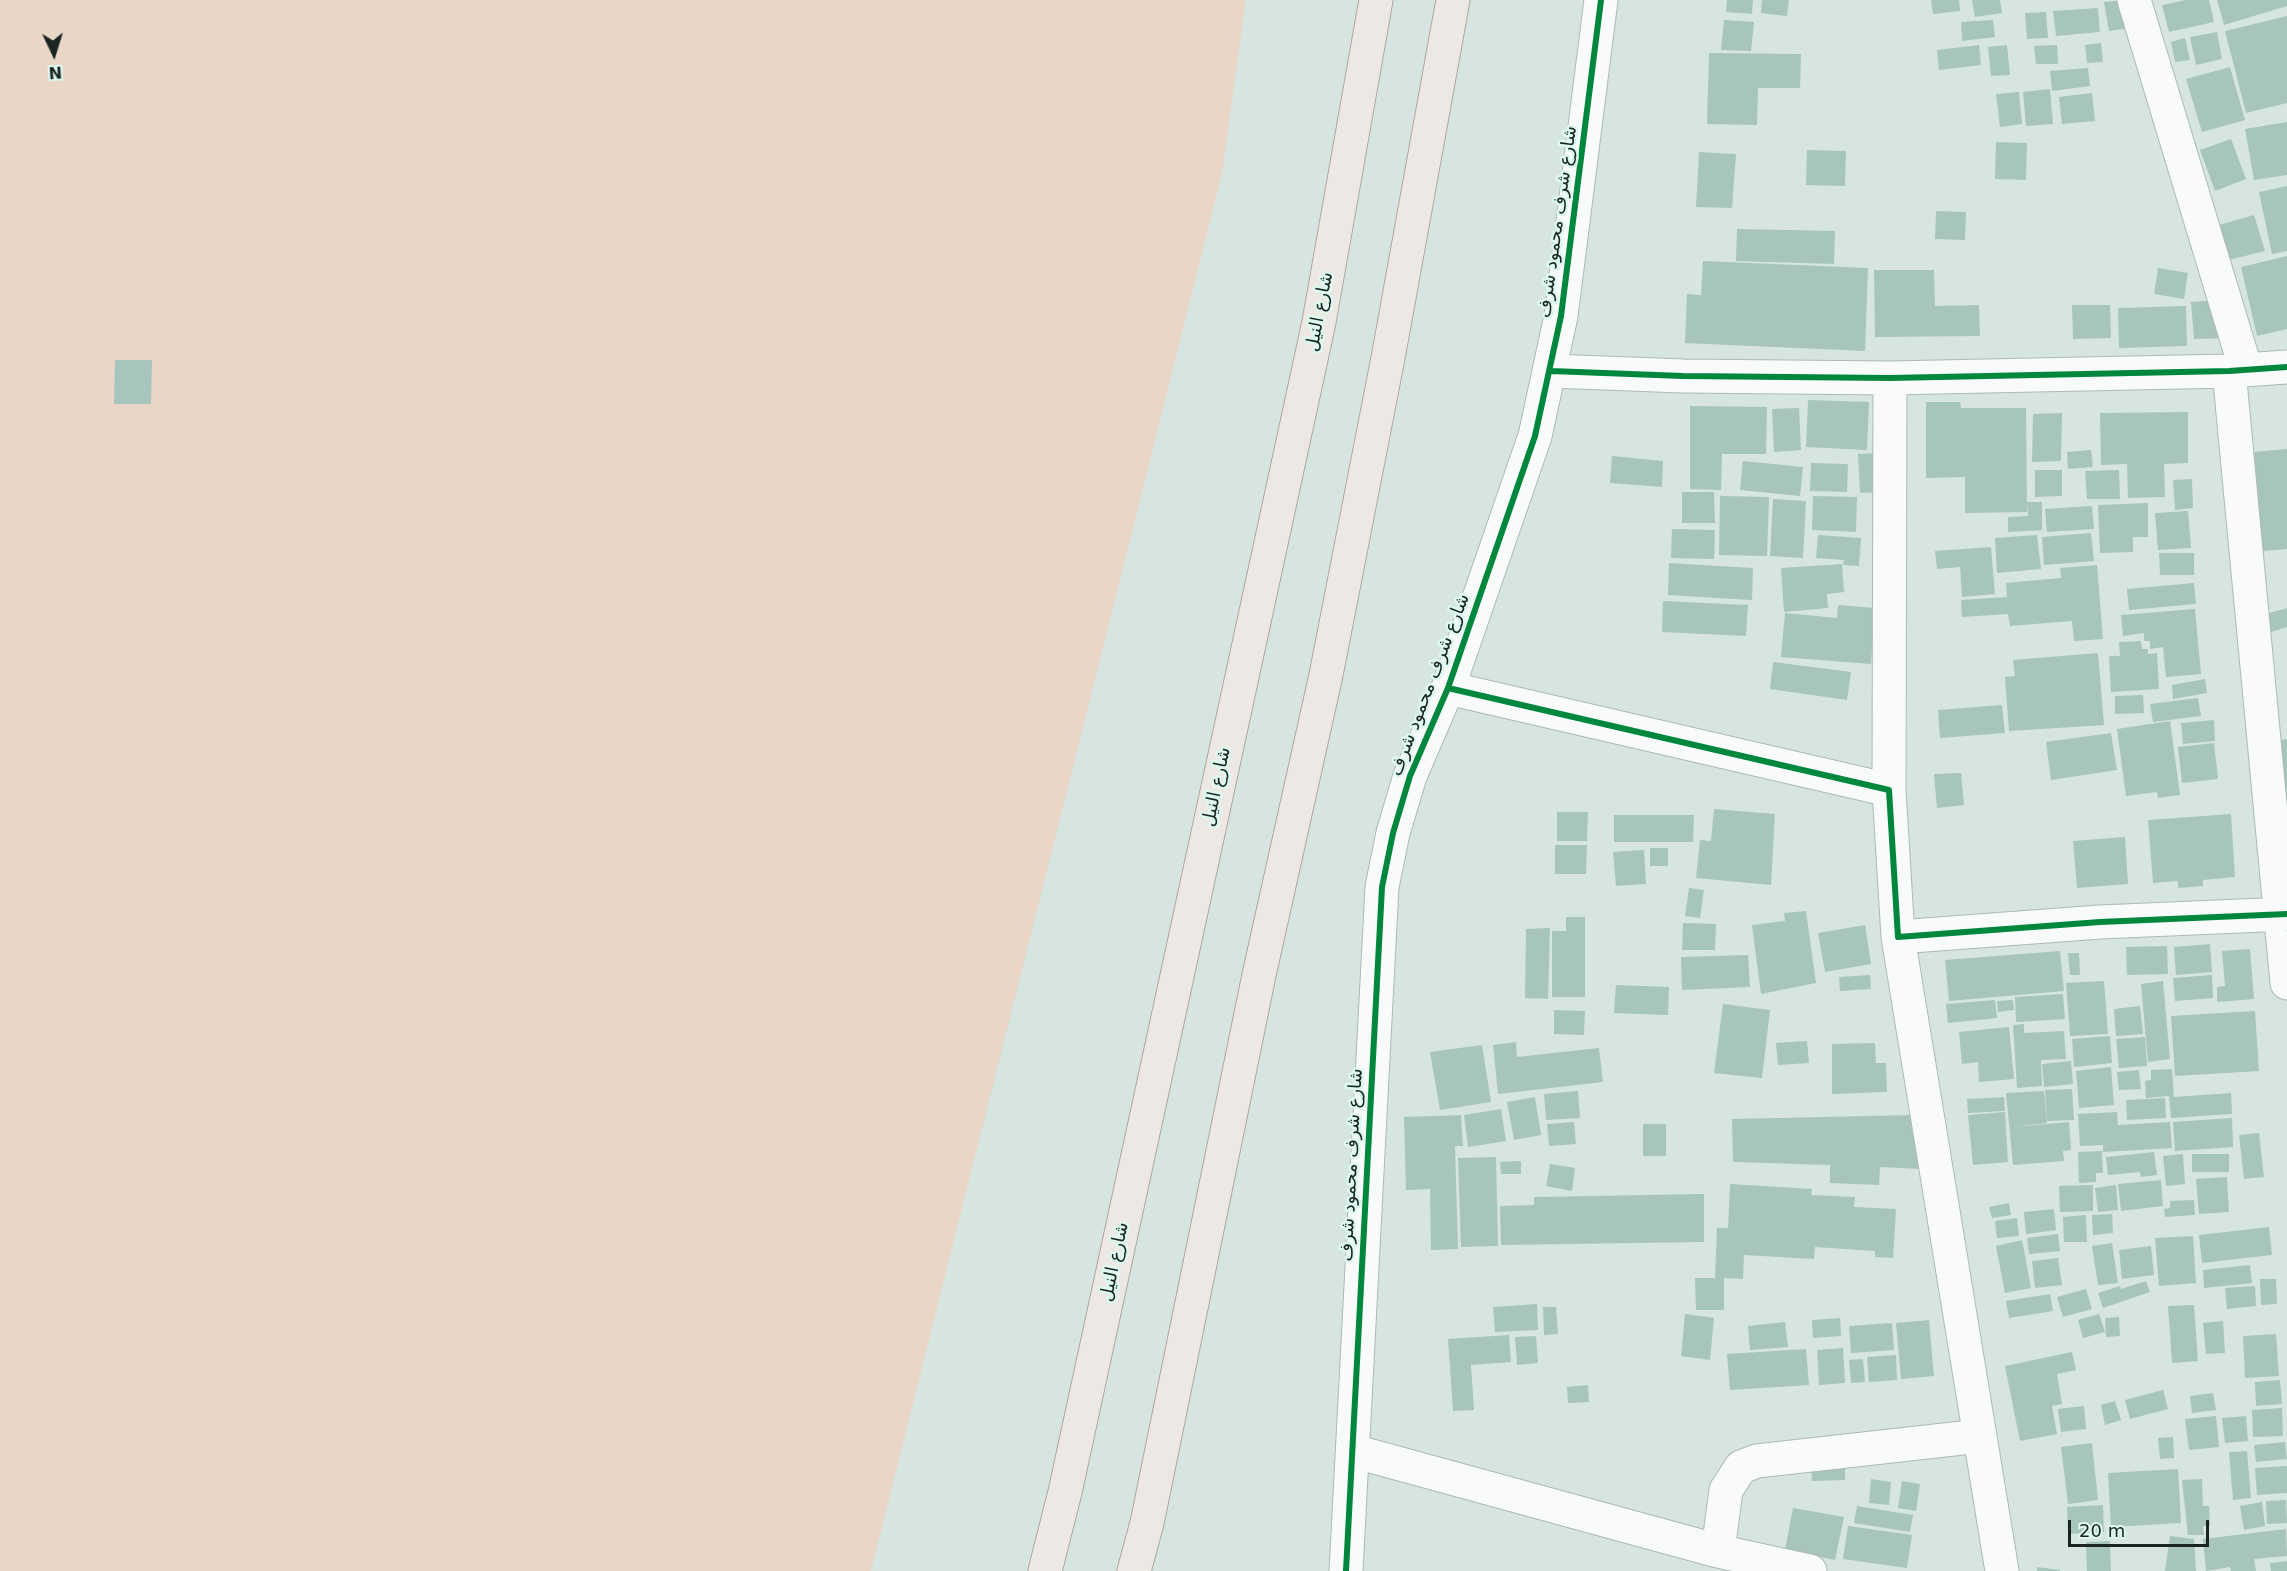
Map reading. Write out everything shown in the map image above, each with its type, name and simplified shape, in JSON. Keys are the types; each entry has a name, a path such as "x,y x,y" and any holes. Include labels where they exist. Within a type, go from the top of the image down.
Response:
{"main road":[{"name":"شارع النيل","path":"1045,1571 1065,1492 1319,322 1376,0"},
{"path":"1134,1571 1147,1523 1258,975 1326,675 1388,358 1453,0"}],"street":[{"name":"شارع شرف محمود شرف","path":"1346,1571 1382,887 1393,834 1410,776 1448,688 1535,436 1551,370 1564,292 1601,0"},
{"path":"2134,0 2238,370 2258,696 2285,914 2287,983"},
{"path":"1551,370 1683,376 1890,378 2287,367"},
{"path":"1890,378 1890,790 1898,937 2002,1571"},
{"path":"1448,688 1890,790"},
{"path":"1898,937 2100,922 2285,914"},
{"path":"1719,1551 1726,1490 1731,1479 1742,1467 1757,1461 1980,1436"},
{"path":"1353,1451 1790,1569"}],"shaded area":[{"path":"0,0 1246,0 1222,174 871,1571 0,1571"}],"building":[{"path":"1727,0 1753,0 1752,14 1726,12"},
{"path":"1762,0 1789,0 1787,16 1761,13"},
{"path":"1931,0 1959,0 1960,11 1933,14"},
{"path":"1972,0 2000,0 2002,13 1975,17"},
{"path":"2127,0 2131,28 2109,31 2104,2"},
{"path":"2186,0 2209,0 2214,22 2169,32 2162,5"},
{"path":"2217,0 2287,0 2287,6 2224,25"},
{"path":"2098,8 2100,32 2056,36 2053,11"},
{"path":"2046,12 2048,38 2027,39 2025,13"},
{"path":"2287,16 2287,103 2246,113 2225,31"},
{"path":"1724,20 1754,22 1751,51 1721,50"},
{"path":"1993,20 1995,37 1962,41 1961,22"},
{"path":"2217,32 2222,59 2196,65 2190,37"},
{"path":"2185,38 2190,60 2175,62 2171,42"},
{"path":"2101,43 2103,62 2087,63 2085,45"},
{"path":"1979,45 1981,65 1939,70 1937,50"},
{"path":"2007,45 2010,75 1991,76 1988,47"},
{"path":"2057,45 2058,64 2036,64 2034,46"},
{"path":"1709,53 1801,54 1800,88 1758,88 1757,125 1707,124"},
{"path":"2230,67 2245,120 2202,132 2186,79"},
{"path":"2088,68 2090,86 2052,91 2050,71"},
{"path":"2050,89 2053,124 2026,126 2023,92"},
{"path":"2019,92 2022,124 2000,127 1996,94"},
{"path":"2092,93 2095,121 2062,124 2059,97"},
{"path":"2287,122 2287,175 2254,180 2245,129"},
{"path":"2231,139 2246,179 2215,191 2200,150"},
{"path":"1996,142 2027,143 2026,180 1995,179"},
{"path":"1807,150 1846,151 1845,186 1806,185"},
{"path":"1699,152 1736,154 1732,208 1696,207"},
{"path":"2287,186 2287,251 2272,254 2259,192"},
{"path":"1936,211 1966,212 1965,240 1935,239"},
{"path":"2254,215 2265,251 2229,260 2219,225"},
{"path":"1737,229 1835,231 1834,264 1736,261"},
{"path":"2287,256 2287,329 2257,336 2241,267"},
{"path":"1703,261 1868,268 1865,351 1685,343 1687,294 1701,295"},
{"path":"2158,268 2188,273 2184,299 2154,294"},
{"path":"1874,270 1934,270 1935,306 1979,305 1980,336 1875,337"},
{"path":"2219,300 2231,338 2194,339 2191,302"},
{"path":"2072,305 2110,305 2111,338 2073,339"},
{"path":"2186,306 2187,346 2119,348 2118,308"},
{"path":"115,360 152,360 151,404 114,404"},
{"path":"1808,400 1869,402 1867,450 1806,447"},
{"path":"1926,402 1960,402 1961,408 2026,408 2027,512 1965,513 1965,477 1926,478"},
{"path":"1690,406 1767,407 1766,454 1722,454 1721,490 1690,489"},
{"path":"1799,408 1801,450 1774,452 1772,409"},
{"path":"2188,412 2188,463 2164,464 2165,497 2128,498 2127,464 2101,465 2100,413"},
{"path":"2062,413 2061,461 2032,462 2033,414"},
{"path":"2287,449 2287,549 2263,551 2254,452"},
{"path":"2091,450 2093,467 2068,469 2067,452"},
{"path":"1877,453 1879,492 1860,493 1858,454"},
{"path":"1612,456 1663,461 1662,487 1610,483"},
{"path":"1743,461 1803,467 1800,496 1740,490"},
{"path":"1811,463 1848,464 1847,492 1810,491"},
{"path":"2035,470 2062,470 2062,496 2035,497"},
{"path":"2119,470 2120,499 2087,499 2085,471"},
{"path":"2192,479 2193,508 2175,510 2173,480"},
{"path":"1682,492 1714,492 1715,523 1682,523"},
{"path":"1720,496 1769,497 1767,556 1719,555"},
{"path":"1813,496 1857,497 1856,532 1812,530"},
{"path":"1773,499 1806,501 1803,558 1770,556"},
{"path":"2027,502 2042,502 2042,530 2008,532 2008,517 2028,516"},
{"path":"2148,503 2148,537 2133,537 2133,552 2100,553 2098,505"},
{"path":"2092,506 2094,529 2047,532 2045,509"},
{"path":"2188,511 2191,548 2158,550 2155,513"},
{"path":"1672,529 1715,530 1714,559 1671,558"},
{"path":"2091,533 2094,561 2044,565 2042,537"},
{"path":"1818,535 1861,538 1859,566 1843,565 1844,560 1816,558"},
{"path":"2037,535 2041,569 1997,573 1995,538"},
{"path":"1991,547 1995,594 1962,597 1960,567 1937,569 1935,551"},
{"path":"2159,553 2194,553 2194,575 2160,575"},
{"path":"1669,563 1753,568 1752,600 1668,595"},
{"path":"1842,564 1844,592 1827,594 1828,608 1784,612 1781,568"},
{"path":"2097,565 2103,639 2074,641 2072,621 2010,626 2008,614 1962,617 1961,600 2007,597 2006,583 2061,578 2060,568"},
{"path":"2194,583 2196,604 2129,610 2127,589"},
{"path":"1663,601 1748,605 1746,636 1662,632"},
{"path":"1838,605 1875,608 1871,664 1781,657 1785,613 1837,618"},
{"path":"2287,608 2287,627 2271,632 2266,614"},
{"path":"2195,609 2201,674 2166,677 2163,647 2150,649 2150,641 2144,641 2144,633 2123,636 2121,615"},
{"path":"2141,641 2142,649 2148,649 2148,654 2157,653 2159,689 2111,692 2109,656 2120,656 2119,642"},
{"path":"2098,653 2104,725 2009,731 2005,677 2015,676 2013,660"},
{"path":"1773,662 1851,672 1847,700 1770,689"},
{"path":"2205,679 2207,693 2173,699 2172,685"},
{"path":"2143,695 2144,713 2115,714 2115,696"},
{"path":"2198,698 2201,716 2153,722 2150,704"},
{"path":"2002,705 2005,733 1940,738 1938,710"},
{"path":"2214,720 2215,741 2183,744 2181,723"},
{"path":"2170,721 2180,795 2158,798 2157,792 2126,796 2117,729"},
{"path":"2111,733 2117,770 2051,780 2046,742"},
{"path":"2287,739 2287,800 2286,800 2276,741"},
{"path":"2214,743 2218,779 2182,783 2178,747"},
{"path":"1961,773 1964,805 1937,808 1934,774"},
{"path":"1714,809 1775,814 1771,885 1696,878 1700,840 1711,841"},
{"path":"1557,812 1588,812 1587,841 1557,841"},
{"path":"2231,814 2235,877 2203,880 2203,886 2178,888 2178,881 2153,883 2148,820"},
{"path":"1614,815 1694,815 1693,842 1614,842"},
{"path":"2125,837 2128,884 2077,888 2073,841"},
{"path":"1555,845 1587,845 1586,874 1555,874"},
{"path":"1650,848 1668,848 1668,866 1650,866"},
{"path":"1644,850 1646,884 1616,886 1613,852"},
{"path":"1689,888 1704,890 1700,918 1685,916"},
{"path":"1806,911 1816,983 1761,994 1752,925 1785,921 1784,913"},
{"path":"1566,917 1585,917 1585,997 1552,997 1552,931 1566,931"},
{"path":"1683,923 1716,924 1715,950 1682,950"},
{"path":"1865,925 1871,964 1825,972 1818,933"},
{"path":"1550,928 1548,999 1525,998 1526,929"},
{"path":"2210,944 2212,972 2176,975 2174,947"},
{"path":"2167,946 2168,974 2127,975 2126,947"},
{"path":"2250,949 2254,999 2217,1002 2217,987 2225,986 2222,951"},
{"path":"2060,951 2064,991 1949,1001 1945,960"},
{"path":"2068,953 2079,953 2080,975 2070,975"},
{"path":"1748,955 1750,987 1682,990 1681,957"},
{"path":"1870,975 1871,989 1840,991 1839,977"},
{"path":"2212,975 2213,998 2175,1001 2173,978"},
{"path":"2104,981 2108,1034 2070,1036 2066,983"},
{"path":"2163,981 2170,1059 2148,1062 2141,984"},
{"path":"1616,985 1669,987 1668,1015 1614,1013"},
{"path":"2063,994 2065,1019 2016,1022 2015,997"},
{"path":"1995,1000 1997,1018 1948,1023 1946,1004"},
{"path":"2013,1000 2014,1010 1998,1012 1997,1001"},
{"path":"1723,1004 1770,1010 1762,1078 1714,1073"},
{"path":"2140,1006 2143,1034 2116,1036 2114,1009"},
{"path":"1554,1010 1585,1011 1584,1035 1554,1034"},
{"path":"2255,1011 2259,1071 2175,1076 2171,1016"},
{"path":"2024,1024 2024,1033 2064,1031 2066,1059 2041,1060 2042,1086 2017,1088 2013,1025"},
{"path":"2009,1027 2014,1079 1979,1082 1978,1062 1962,1064 1959,1032"},
{"path":"2110,1036 2112,1063 2074,1067 2072,1039"},
{"path":"2145,1037 2147,1066 2119,1068 2116,1039"},
{"path":"1807,1041 1809,1063 1778,1065 1776,1043"},
{"path":"1516,1042 1517,1057 1599,1048 1603,1082 1498,1094 1493,1045"},
{"path":"1875,1043 1876,1063 1886,1063 1887,1092 1832,1094 1832,1044"},
{"path":"1482,1045 1491,1102 1440,1110 1430,1052"},
{"path":"2071,1061 2073,1084 2044,1087 2042,1064"},
{"path":"2111,1067 2114,1105 2079,1108 2076,1071"},
{"path":"2172,1069 2174,1097 2231,1093 2232,1114 2171,1118 2169,1096 2146,1098 2145,1081 2151,1080 2151,1070"},
{"path":"2139,1070 2141,1089 2119,1090 2117,1072"},
{"path":"2072,1089 2074,1120 2047,1121 2045,1090"},
{"path":"1578,1091 1580,1118 1546,1120 1544,1094"},
{"path":"2044,1091 2047,1123 2014,1127 2069,1122 2071,1150 2063,1151 2064,1161 2013,1165 2006,1093"},
{"path":"1535,1097 1541,1135 1514,1140 1507,1102"},
{"path":"2004,1097 2005,1111 1968,1113 1967,1099"},
{"path":"2165,1098 2166,1118 2127,1120 2126,1100"},
{"path":"1501,1109 1506,1141 1468,1147 1464,1115"},
{"path":"2005,1112 2008,1162 1973,1165 1968,1115"},
{"path":"2117,1112 2118,1125 2170,1122 2172,1148 2103,1152 2103,1145 2080,1146 2078,1114"},
{"path":"1461,1115 1463,1146 1455,1146 1458,1249 1431,1250 1430,1189 1406,1190 1404,1117"},
{"path":"1914,1115 1921,1169 1880,1167 1879,1185 1830,1183 1830,1165 1733,1162 1732,1119"},
{"path":"2232,1118 2233,1147 2175,1151 2173,1122"},
{"path":"1574,1122 1576,1144 1549,1146 1547,1124"},
{"path":"1643,1124 1666,1124 1666,1156 1643,1156"},
{"path":"2259,1133 2264,1177 2244,1179 2239,1135"},
{"path":"2102,1151 2103,1173 2096,1173 2096,1182 2079,1183 2078,1152"},
{"path":"2154,1152 2157,1175 2141,1177 2140,1172 2108,1175 2106,1157"},
{"path":"2183,1154 2185,1184 2166,1186 2163,1156"},
{"path":"2192,1154 2229,1154 2229,1172 2192,1172"},
{"path":"1496,1157 1498,1246 1461,1247 1458,1158"},
{"path":"1521,1161 1521,1174 1501,1174 1500,1162"},
{"path":"1550,1164 1575,1168 1572,1191 1546,1186"},
{"path":"2227,1177 2229,1212 2199,1214 2196,1179"},
{"path":"2161,1180 2163,1206 2121,1211 2118,1184"},
{"path":"1730,1184 1812,1189 1811,1195 1855,1197 1854,1207 1896,1209 1893,1258 1875,1257 1875,1251 1815,1247 1814,1259 1744,1255 1743,1279 1724,1278 1724,1310 1696,1310 1695,1278 1715,1278 1717,1228 1728,1228"},
{"path":"2093,1185 2093,1211 2060,1212 2059,1186"},
{"path":"2116,1185 2118,1210 2098,1212 2095,1188"},
{"path":"1704,1194 1704,1242 1501,1245 1500,1206 1534,1205 1534,1197"},
{"path":"2194,1200 2195,1215 2165,1217 2164,1209 2170,1208 2170,1201"},
{"path":"2009,1203 2011,1215 1992,1218 1989,1207"},
{"path":"2054,1209 2056,1230 2026,1234 2024,1212"},
{"path":"2112,1214 2113,1233 2093,1235 2092,1215"},
{"path":"2086,1215 2087,1242 2064,1242 2063,1217"},
{"path":"2017,1218 2019,1236 1997,1238 1995,1221"},
{"path":"2269,1227 2272,1255 2202,1263 2199,1235"},
{"path":"2058,1234 2060,1251 2029,1254 2027,1238"},
{"path":"2193,1236 2196,1283 2159,1286 2155,1238"},
{"path":"2022,1240 2031,1288 2005,1293 1996,1246"},
{"path":"2112,1243 2118,1283 2098,1285 2092,1246"},
{"path":"2151,1246 2154,1275 2122,1279 2119,1250"},
{"path":"2058,1258 2062,1285 2035,1288 2032,1261"},
{"path":"2250,1265 2252,1283 2204,1288 2203,1270"},
{"path":"2260,1279 2276,1279 2277,1304 2261,1305"},
{"path":"2146,1281 2150,1292 2103,1308 2098,1293"},
{"path":"2255,1286 2256,1306 2227,1309 2225,1288"},
{"path":"2086,1289 2092,1309 2063,1317 2057,1297"},
{"path":"2050,1294 2053,1311 2009,1318 2006,1301"},
{"path":"1537,1304 1538,1330 1495,1332 1493,1307"},
{"path":"2194,1305 2198,1361 2172,1363 2168,1306"},
{"path":"1543,1307 1556,1307 1558,1334 1544,1335"},
{"path":"1685,1314 1714,1318 1710,1360 1681,1356"},
{"path":"2099,1314 2105,1332 2083,1338 2078,1320"},
{"path":"2119,1317 2120,1336 2106,1337 2105,1318"},
{"path":"1840,1318 1841,1336 1813,1338 1812,1320"},
{"path":"1929,1320 1934,1376 1901,1379 1896,1323"},
{"path":"2223,1321 2225,1353 2206,1354 2203,1323"},
{"path":"1785,1322 1788,1347 1750,1350 1748,1326"},
{"path":"1892,1323 1894,1350 1851,1353 1849,1326"},
{"path":"2276,1334 2279,1376 2245,1378 2243,1336"},
{"path":"1509,1335 1511,1362 1471,1365 1474,1410 1453,1411 1448,1339"},
{"path":"1536,1336 1538,1363 1517,1365 1515,1337"},
{"path":"1843,1348 1845,1383 1819,1385 1817,1350"},
{"path":"1806,1349 1809,1385 1730,1390 1727,1354"},
{"path":"2072,1352 2076,1370 2057,1374 2062,1404 2052,1406 2057,1434 2020,1441 2005,1366"},
{"path":"1896,1355 1897,1380 1869,1382 1867,1357"},
{"path":"1863,1359 1865,1382 1851,1383 1849,1360"},
{"path":"2280,1380 2282,1404 2256,1406 2255,1382"},
{"path":"1588,1385 1589,1402 1568,1403 1567,1387"},
{"path":"2163,1390 2168,1409 2130,1419 2125,1400"},
{"path":"2213,1393 2216,1410 2192,1413 2190,1396"},
{"path":"2115,1401 2121,1420 2105,1425 2101,1405"},
{"path":"2084,1406 2086,1429 2061,1432 2058,1409"},
{"path":"2282,1408 2283,1436 2253,1437 2252,1410"},
{"path":"2216,1416 2219,1447 2189,1450 2185,1419"},
{"path":"2246,1416 2248,1441 2225,1443 2222,1418"},
{"path":"2173,1437 2174,1458 2160,1459 2158,1438"},
{"path":"2285,1442 2287,1459 2256,1462 2254,1445"},
{"path":"2092,1443 2098,1500 2068,1504 2061,1447"},
{"path":"2247,1451 2251,1498 2233,1500 2229,1452"},
{"path":"1845,1465 1845,1480 1812,1481 1811,1466"},
{"path":"2287,1466 2287,1493 2257,1495 2255,1468"},
{"path":"2178,1469 2181,1523 2111,1527 2108,1473"},
{"path":"1871,1479 1891,1482 1889,1505 1869,1503"},
{"path":"2202,1479 2203,1506 2209,1506 2210,1526 2203,1526 2204,1535 2188,1535 2182,1480"},
{"path":"1902,1481 1920,1484 1916,1511 1898,1508"},
{"path":"2286,1500 2287,1523 2267,1524 2266,1501"},
{"path":"2262,1502 2265,1526 2244,1530 2240,1506"},
{"path":"2103,1505 2104,1532 2068,1534 2067,1507"},
{"path":"1857,1506 1913,1515 1910,1532 1854,1523"},
{"path":"1793,1508 1844,1517 1835,1560 1785,1550"},
{"path":"1848,1526 1912,1535 1907,1568 1843,1559"},
{"path":"2286,1529 2287,1556 2254,1559 2256,1571 2231,1571 2230,1567 2206,1571 2203,1539"},
{"path":"2170,1536 2194,1539 2196,1571 2165,1571"},
{"path":"2110,1541 2111,1571 2087,1571 2086,1542"},
{"path":"2287,1561 2287,1571 2271,1571 2270,1563"},
{"path":"2037,1567 2060,1570 2060,1571 2037,1571"}],"cycle path":[{"path":"1346,1571 1382,887 1393,833 1410,776 1448,688 1535,436 1561,316 1601,0"},
{"path":"1551,371 1683,376 1890,378 2229,371 2287,367"},
{"path":"1448,688 1889,790 1898,937 2100,922 2287,914"}]}
